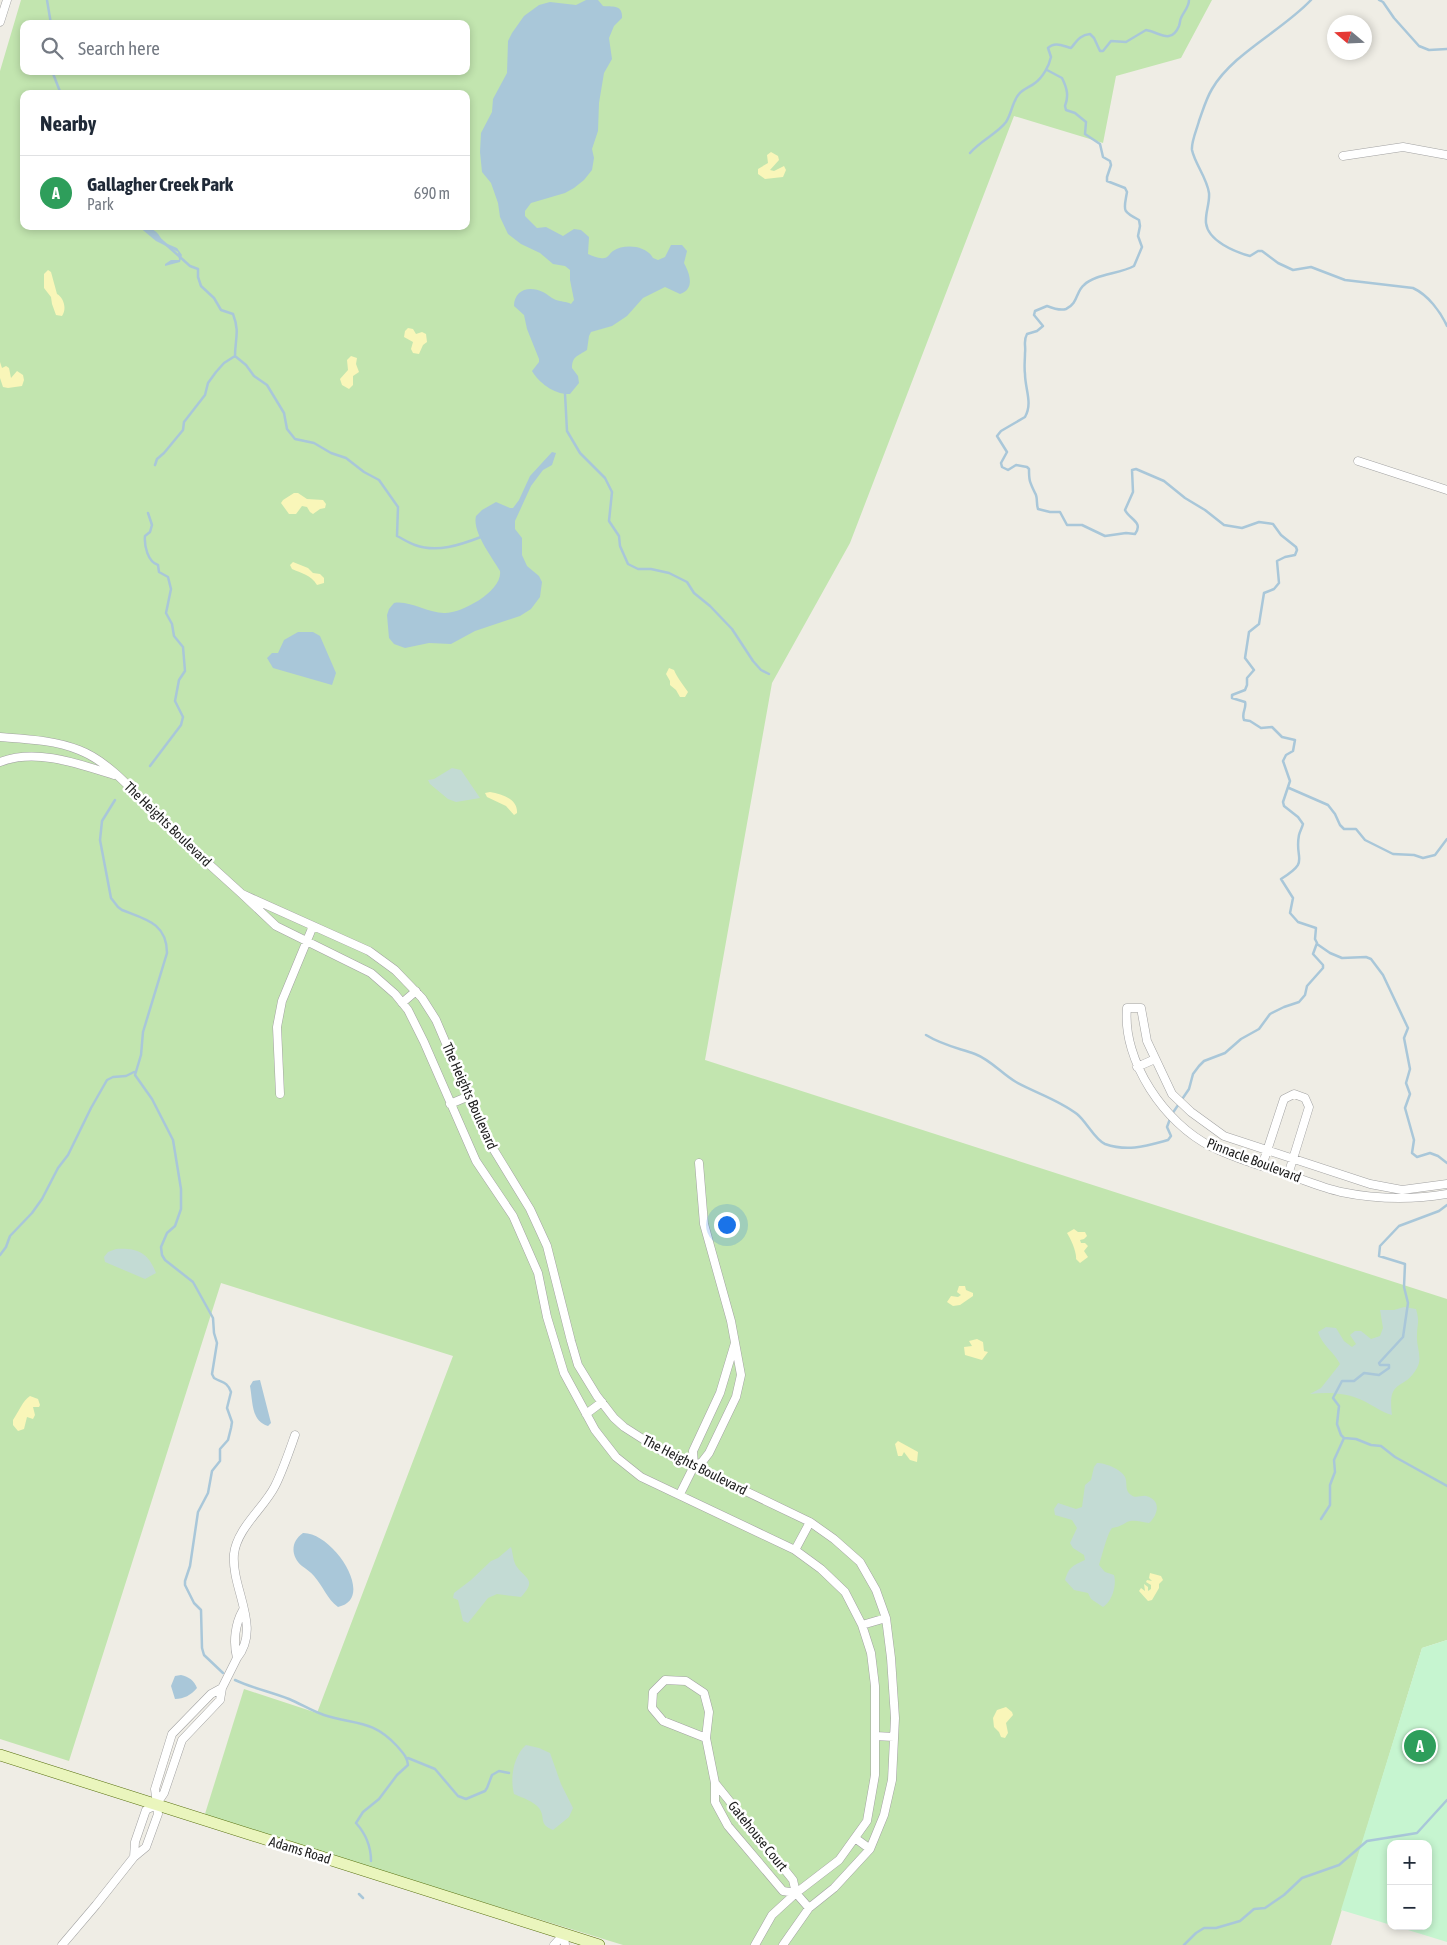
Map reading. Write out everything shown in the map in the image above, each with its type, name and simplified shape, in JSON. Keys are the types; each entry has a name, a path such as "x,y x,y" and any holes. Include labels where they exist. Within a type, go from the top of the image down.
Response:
{"main road":[{"name":"Adams Road","path":"0,1755 564,1939 599,1945"}],"street":[{"path":"0,22 7,0"},
{"path":"1343,156 1403,147 1447,155"},
{"path":"1358,461 1447,490"},
{"name":"The Heights Boulevard","path":"0,737 68,746 96,758 132,788 163,821 269,921 282,930 371,973 386,985 402,1003 417,1026 476,1161 513,1216 538,1273 547,1317 564,1373 595,1430 624,1464 641,1477 795,1550 821,1569 845,1592 862,1625 871,1652 875,1686 875,1775 867,1821 839,1860 796,1893 772,1916 755,1945"},
{"name":"The Heights Boulevard","path":"0,762 14,758 48,758 116,775"},
{"name":"The Heights Boulevard","path":"242,894 378,957 395,970 416,991 436,1020 486,1137 530,1209 547,1246 578,1364 614,1418 634,1435 660,1450 810,1522 834,1539 860,1562 876,1590 886,1618 892,1658 895,1718 892,1780 884,1815 870,1849 834,1888 809,1908 783,1945"},
{"path":"280,1094 276,1027 282,1001 313,926"},
{"path":"402,1003 416,991"},
{"name":"Pinnacle Boulevard","path":"1447,1184 1422,1193 1377,1197 1339,1192 1211,1147 1177,1122 1152,1093 1137,1067 1125,1023 1127,1008 1140,1008 1147,1040 1172,1094 1191,1112 1224,1136 1370,1184 1422,1193 1447,1194"},
{"path":"1137,1067 1155,1059"},
{"path":"1262,1166 1284,1100 1294,1094 1305,1098 1309,1107 1288,1175"},
{"path":"450,1104 469,1096"},
{"path":"1203,1141 1210,1126"},
{"path":"680,1494 694,1466 706,1458 736,1397 741,1375 736,1342 704,1224 700,1163"},
{"path":"535,1266 550,1260"},
{"path":"694,1466 695,1444 720,1393 736,1342"},
{"path":"586,1414 602,1402"},
{"path":"134,1857 135,1842 146,1810 156,1805 164,1793 182,1740 220,1700 222,1688 237,1658 234,1647 237,1620 243,1610 235,1571 234,1554 239,1539 247,1525 262,1508 275,1486 295,1436"},
{"path":"795,1550 810,1522"},
{"path":"862,1625 886,1618"},
{"name":"Gatehouse Court","path":"706,1738 663,1721 652,1708 653,1692 665,1680 686,1681 704,1693 709,1712 706,1738 715,1782 715,1802 728,1826 782,1891 796,1893"},
{"path":"62,1945 134,1857 146,1847 158,1814 154,1789 172,1734 211,1694 222,1688"},
{"path":"177,1728 187,1734"},
{"path":"875,1736 894,1737"},
{"name":"Gatehouse Court","path":"715,1782 793,1880 796,1893 809,1908"},
{"path":"855,1838 870,1849"},
{"path":"554,1945 564,1939"}],"green space":[{"path":"21,0 1212,0 1181,58 1116,76 1103,143 1014,116 850,543 772,683 705,1060 1447,1299 1447,1640 1422,1648 1331,1945 623,1945 204,1817 244,1689 317,1713 453,1356 221,1283 69,1761 0,1739 0,71"},
{"path":"1447,1640 1447,1942 1408,1930 1432,1930 1432,1840 1387,1840 1387,1924 1341,1910 1422,1648"}],"shaded area":[{"path":"586,0 598,0 603,6 619,8 622,14 622,18 614,26 609,38 612,59 604,73 599,103 598,131 592,149 594,158 592,170 584,180 565,193 531,203 525,211 525,216 537,228 546,227 563,236 574,229 581,230 589,237 588,254 600,258 607,257 613,251 623,247 635,247 641,248 658,260 665,257 671,245 682,245 687,251 684,263 690,281 685,292 680,294 665,287 643,298 627,316 612,326 591,332 587,350 576,357 572,364 579,383 570,394 564,394 548,387 532,371 539,362 539,359 527,329 524,315 514,306 519,293 528,289 538,290 556,300 571,304 574,300 570,270 565,266 553,264 540,253 521,244 508,234 500,217 498,203 491,183 482,172 481,133 492,112 493,99 507,73 508,41 524,16 539,5 550,2 576,5"},
{"path":"143,230 154,230 163,242 177,248 182,255 180,262 165,266 171,260 179,260 178,252 156,241"},
{"path":"552,452 556,453 552,465 543,470 531,486 515,521 515,529 522,538 522,555 527,566 539,576 542,582 540,597 531,609 520,616 475,631 451,644 429,643 405,648 394,644 389,638 387,615 394,603 406,603 444,613 451,612 460,610 480,600 495,586 499,579 500,571 480,537 476,516 496,502 513,508 519,500 530,476"},
{"path":"298,632 313,632 320,636 336,673 332,685 273,668 267,658 272,653 278,653 284,640"},
{"path":"452,768 461,770 480,798 456,802 448,799 430,784 428,780 434,779"},
{"path":"116,1249 130,1249 141,1253 149,1260 156,1273 145,1279 105,1262 104,1257 108,1252"},
{"path":"1404,1307 1416,1309 1419,1364 1412,1375 1394,1390 1391,1403 1392,1415 1351,1396 1331,1393 1310,1394 1321,1388 1340,1364 1322,1341 1318,1332 1326,1327 1336,1328 1344,1341 1352,1347 1356,1344 1350,1335 1355,1331 1361,1331 1371,1339 1380,1336 1383,1328 1380,1310 1394,1310"},
{"path":"260,1380 271,1423 268,1426 258,1420 254,1410 250,1386 253,1381"},
{"path":"1097,1463 1108,1465 1120,1471 1125,1477 1127,1489 1131,1495 1151,1498 1157,1508 1155,1516 1149,1523 1129,1521 1112,1528 1110,1531 1099,1565 1105,1572 1114,1575 1115,1584 1109,1601 1103,1607 1091,1599 1088,1593 1074,1590 1065,1580 1072,1567 1085,1560 1084,1555 1073,1548 1070,1543 1077,1528 1072,1520 1055,1515 1054,1509 1058,1503 1076,1509 1082,1507 1085,1485 1091,1480"},
{"path":"303,1533 315,1536 327,1543 338,1554 352,1580 353,1592 349,1601 338,1607 313,1575 295,1558 294,1544"},
{"path":"511,1547 516,1565 528,1580 529,1583 526,1591 521,1597 497,1594 488,1598 468,1623 463,1621 458,1600 453,1598 454,1593 491,1561 498,1558"},
{"path":"181,1675 191,1679 197,1688 187,1696 175,1699 171,1686 175,1676"},
{"path":"526,1745 550,1753 561,1784 573,1808 569,1817 553,1830 545,1825 537,1806 514,1794 512,1782 515,1761"}],"sand":[{"path":"771,152 778,156 779,160 770,170 774,171 784,166 786,170 783,177 765,179 758,174 758,169 768,163 767,155"},
{"path":"48,270 51,272 57,294 64,304 62,316 56,315 51,297 44,288 44,274"},
{"path":"408,328 413,329 416,334 422,332 426,334 427,342 423,345 419,354 413,353 411,349 413,342 404,337 405,331"},
{"path":"351,356 357,358 356,364 359,372 353,376 353,385 349,389 342,385 340,379 348,370 347,360"},
{"path":"0,362 2,368 6,366 9,368 11,378 17,371 23,375 22,386 3,387 0,378"},
{"path":"294,493 298,493 307,499 323,500 326,504 325,508 313,514 307,507 302,506 296,514 289,514 281,503"},
{"path":"293,562 308,568 313,573 320,574 324,578 324,583 317,585 309,577 292,569 290,565"},
{"path":"669,668 674,670 688,692 685,697 680,697 670,685 666,674"},
{"path":"490,792 504,796 512,801 517,808 517,813 514,815 506,806 487,797 485,793"},
{"path":"1074,1229 1078,1232 1085,1232 1087,1236 1080,1240 1081,1243 1085,1243 1088,1246 1084,1251 1088,1257 1080,1263 1076,1259 1076,1253 1067,1233"},
{"path":"959,1286 965,1286 966,1290 973,1293 973,1296 960,1305 953,1306 947,1302 951,1296 958,1297 961,1295 957,1292"},
{"path":"977,1339 983,1342 984,1351 988,1352 982,1360 965,1355 964,1347 972,1346 969,1341"},
{"path":"30,1396 38,1399 40,1405 39,1407 33,1407 35,1415 33,1419 27,1417 24,1429 18,1431 13,1425 13,1420"},
{"path":"898,1441 918,1452 917,1462 910,1460 904,1452 902,1456 898,1456 895,1444"},
{"path":"1150,1573 1161,1576 1163,1580 1159,1584 1159,1588 1152,1600 1148,1601 1139,1591 1141,1588 1145,1591 1144,1584 1148,1587 1148,1591 1151,1589 1151,1585 1146,1582 1147,1580 1152,1581 1149,1578"},
{"path":"1006,1707 1013,1715 1006,1723 1008,1733 1005,1738 1001,1737 994,1727 993,1718 997,1710"}],"waterway":[{"path":"47,0 50,20"},
{"path":"970,153 1003,126 1019,94 1038,81 1043,75 1051,57 1048,48 1053,45 1071,48 1081,37 1090,34 1100,51 1103,51 1111,41 1126,42 1146,30 1164,36 1172,35 1179,26 1189,0"},
{"path":"1311,0 1232,64 1221,76 1208,97 1192,147 1209,193 1206,219 1208,229 1217,240 1230,249 1250,256 1258,251 1262,251 1278,263 1293,270 1311,267 1345,280 1413,288 1433,304 1447,326"},
{"path":"1379,0 1383,2 1394,18 1419,46 1429,50 1447,49"},
{"path":"1047,70 1062,78 1067,92 1066,110 1075,113 1086,122 1085,134 1100,144 1103,157 1110,161 1111,165 1107,181 1125,188 1127,192 1125,209 1139,220 1138,236 1142,247 1134,266 1089,281 1081,288 1070,307 1061,310 1047,306 1035,311 1034,315 1043,326 1037,331 1027,334 1025,339 1025,380 1029,401 1027,412 1025,417 1001,431 997,436 1007,452 1001,463 1002,467 1008,470 1016,465 1029,469 1038,509 1060,512 1067,525 1082,525 1105,536 1126,533 1135,534 1137,530 1137,524 1125,510 1133,492 1132,470 1136,469 1164,481 1224,525 1242,528 1259,522 1273,524 1281,535 1296,547 1297,550 1295,555 1277,561 1279,583 1274,589 1264,593 1259,624 1249,632 1245,658 1254,670 1247,678 1245,690 1232,695 1232,698 1245,702 1244,720 1250,721 1261,728 1272,727 1282,737 1295,740 1293,751 1286,755 1283,761 1290,781 1283,802 1284,806 1298,817 1303,824 1298,844 1299,864 1281,879 1293,898 1290,913 1298,922 1316,928 1315,939 1317,943 1313,954 1323,965 1323,968 1307,986 1305,995 1299,1002 1270,1014 1259,1029 1241,1039 1225,1053 1204,1061 1193,1074 1189,1089 1172,1114"},
{"path":"54,75 59,90"},
{"path":"155,465 157,459 183,430 184,422 205,395 208,383 216,372 224,363 235,356 237,335 233,314 221,310 214,298 201,286 198,269 190,266 161,240"},
{"path":"235,356 246,365 254,376 267,385 284,413 287,429 295,439 314,443 331,453 346,458 364,472 379,480 398,507 397,536 415,545 432,548 457,545 481,537"},
{"path":"565,394 567,431 580,453 605,478 612,492 609,521 619,536 620,546 628,564 638,569 651,569 669,573 687,582 694,593 710,606 732,629 761,670 769,674"},
{"path":"148,513 152,525 150,532 145,536 146,549 149,557 158,565 159,572 168,577 171,589 166,613 172,624 174,636 183,647 185,671 179,680 175,701 183,717 181,725 150,766"},
{"path":"1289,788 1328,805 1344,829 1356,829 1365,840 1393,854 1414,855 1423,858 1435,855 1447,839"},
{"path":"115,800 102,821 100,840 111,898 122,910 139,916 153,924 159,929 166,943 167,953 143,1032 141,1055 135,1075 152,1099 173,1140 181,1189 181,1209 175,1226 167,1233 161,1247 162,1255 165,1260 193,1282 213,1318 217,1343 212,1374 214,1378 226,1384 231,1392 227,1408 232,1422 231,1428 228,1440 220,1449 220,1461 212,1471 208,1493 198,1512 190,1566 185,1581 185,1585 194,1603 201,1610 202,1648 204,1655 223,1673"},
{"path":"1317,944 1330,953 1342,958 1366,957 1371,959 1383,975 1408,1028 1404,1038 1410,1069 1406,1083 1410,1094 1405,1108 1414,1140 1412,1153 1417,1157 1430,1153 1447,1163"},
{"path":"926,1035 944,1044 981,1057 1016,1082 1070,1109 1105,1144 1129,1148 1168,1140 1171,1136 1167,1127 1170,1119"},
{"path":"0,1255 6,1247 10,1236 32,1213 42,1199 58,1168 68,1155 107,1080 113,1077 126,1076 134,1072"},
{"path":"1447,1205 1439,1211 1399,1226 1380,1246 1379,1256 1405,1264 1404,1287 1408,1303 1403,1337 1379,1363 1380,1365 1389,1365 1389,1368 1379,1375 1364,1373 1354,1381 1342,1381 1333,1398 1339,1406 1337,1424 1344,1438 1356,1439 1371,1445 1381,1446 1395,1457 1447,1486"},
{"path":"1321,1519 1330,1505 1330,1485 1335,1472 1334,1460 1344,1438"},
{"path":"235,1680 289,1699 315,1712 371,1727 388,1737 404,1754 408,1765 397,1775 379,1799 363,1812 356,1823 367,1840 371,1861"},
{"path":"408,1758 435,1769 458,1796 466,1799 485,1791 492,1775 499,1771 509,1773"},
{"path":"1184,1945 1204,1928 1216,1928 1240,1921 1254,1909 1265,1908 1284,1895 1302,1878 1339,1865 1367,1841 1417,1833 1447,1800"},
{"path":"359,1894 363,1898"}],"place":[{"name":"Gallagher Creek Park","path":"1420,1746"}]}
